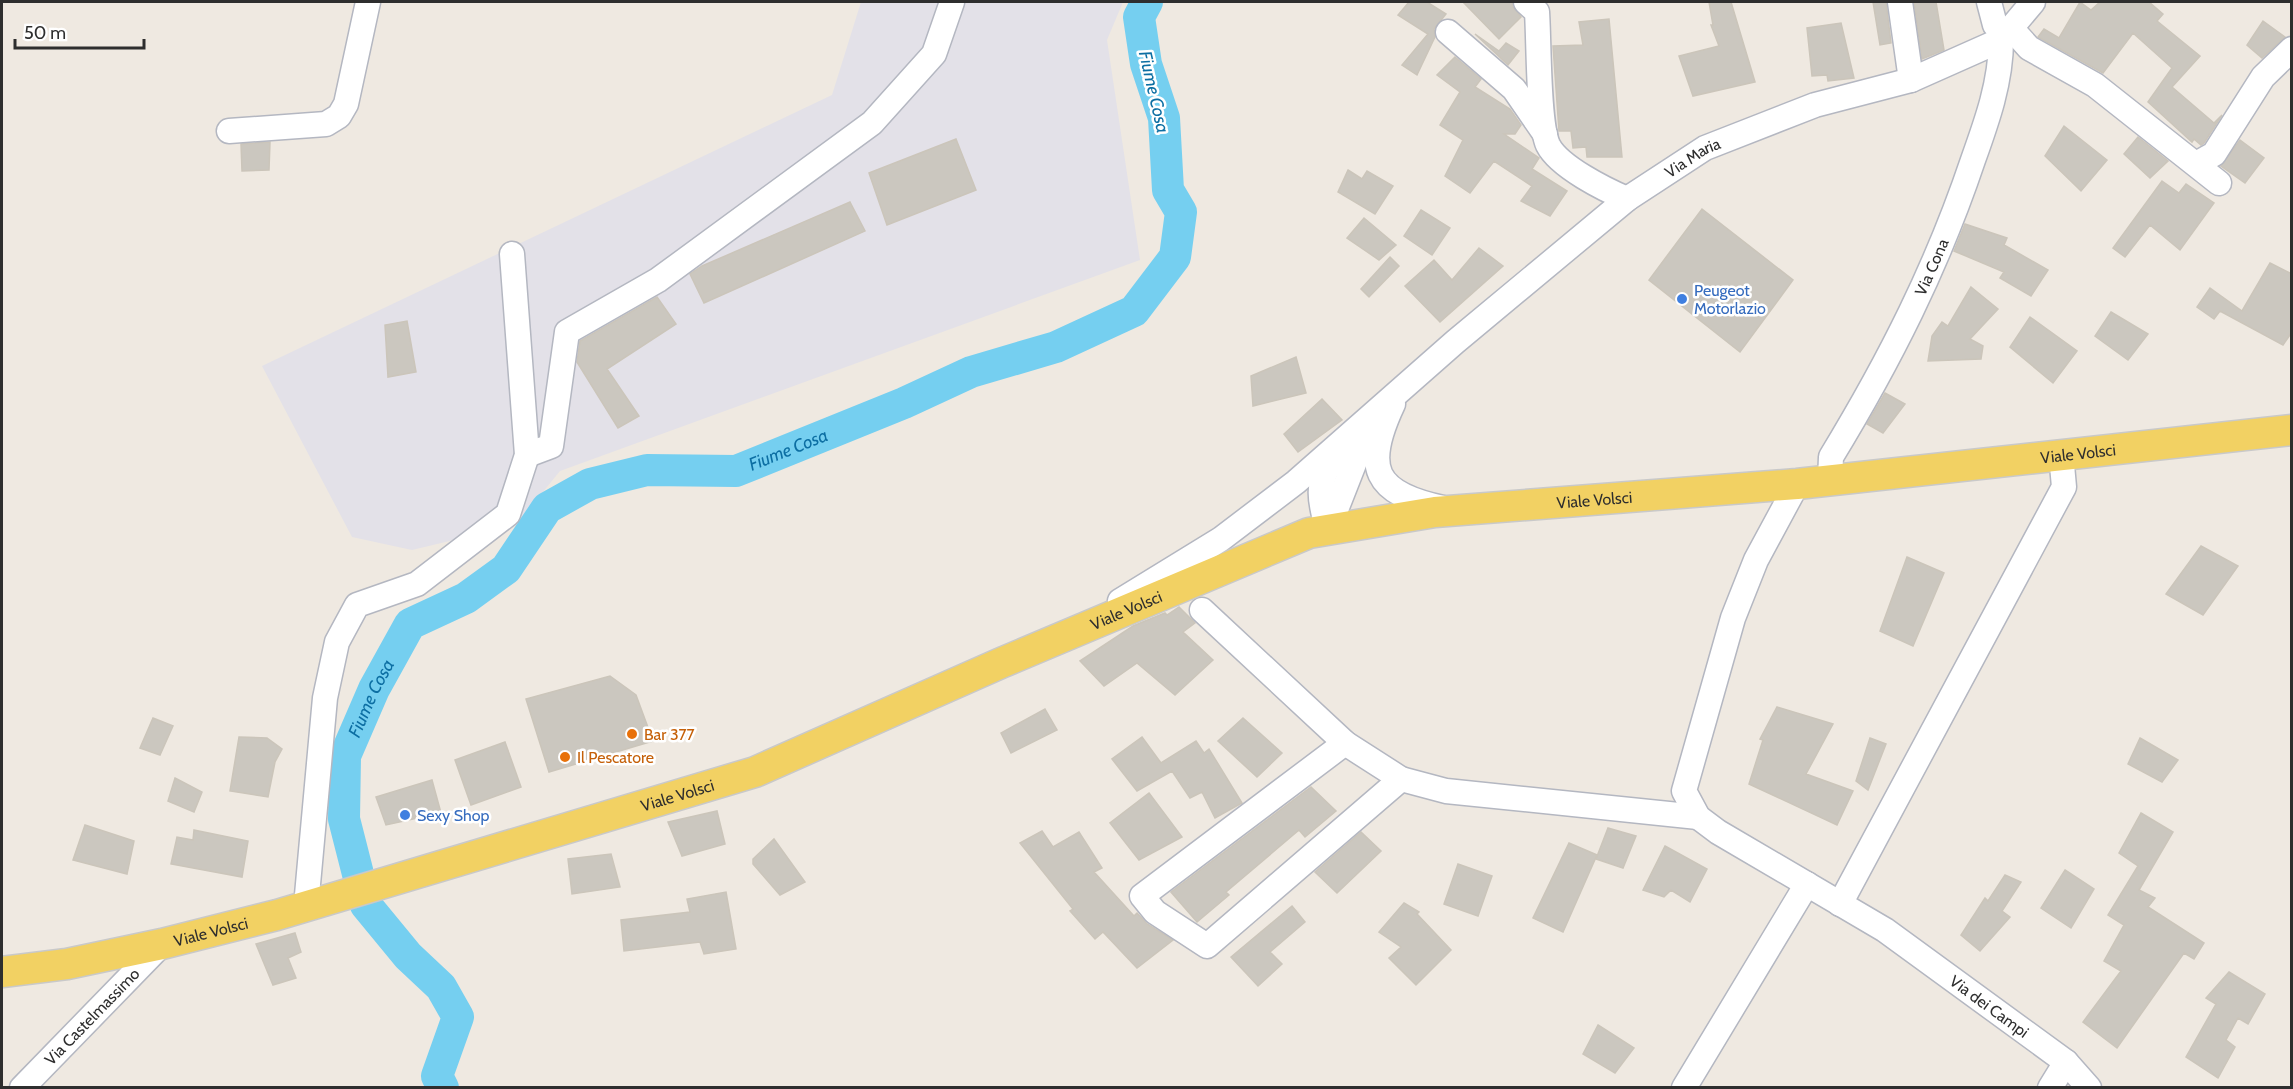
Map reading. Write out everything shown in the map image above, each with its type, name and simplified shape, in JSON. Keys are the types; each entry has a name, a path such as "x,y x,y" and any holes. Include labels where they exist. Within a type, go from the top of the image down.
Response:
{"main road":[{"name":"Viale Volsci","path":"2,972 67,964 162,944 306,906 755,772 1072,633 1309,533 1453,510 1797,484 2292,430"}],"street":[{"path":"229,131 326,124 339,116 346,104 368,2"},
{"path":"527,455 551,446 567,332 658,280 872,123 934,54 952,2"},
{"path":"1526,2 1537,12 1546,135 1549,146 1571,168 1597,187 1627,199"},
{"path":"1900,2 1911,80"},
{"path":"1989,2 1995,25 2006,34 2095,85 2219,183"},
{"name":"Via Maria","path":"1396,397 1455,342 1627,199 1706,148 1815,105 1911,80 2006,34 2033,2"},
{"path":"1448,32 1514,89 1546,135"},
{"name":"Via Cona","path":"1830,480 1831,457 1900,335 1940,253 1986,122 2001,67 2006,34"},
{"path":"2196,165 2214,154 2263,77 2292,49"},
{"path":"306,906 325,698 337,642 357,604 417,584 508,514 527,455 512,254"},
{"path":"1072,633 1221,539 1296,482 1396,397"},
{"path":"1396,397 1380,430 1377,445 1376,462 1381,477 1388,487 1401,496 1453,510"},
{"path":"1328,530 1359,451 1396,397"},
{"path":"1328,530 1319,500 1322,479 1330,462 1352,434"},
{"path":"1840,904 2064,487 2061,454"},
{"path":"1698,817 1684,791 1733,618 1756,560 1797,484"},
{"path":"1202,610 1345,743 1401,779 1446,791 1698,817"},
{"path":"1345,743 1142,896 1155,912 1207,946 1401,779"},
{"name":"Via dei Campi","path":"1698,817 1718,832 1884,930 2066,1062 2089,1088"},
{"path":"1684,1088 1807,885"},
{"name":"Via Castelmassimo","path":"22,1088 162,944"},
{"path":"2050,1088 2066,1062"}],"shaded area":[{"path":"861,2 1123,2 1107,40 1140,260 560,471 516,525 412,550 352,537 262,366 832,95"}],"building":[{"path":"1409,2 1427,2 1446,14 1434,29 1435,37 1417,75 1402,65 1428,34 1398,15"},
{"path":"1463,2 1512,2 1521,17 1499,39"},
{"path":"1709,2 1731,2 1755,82 1693,96 1679,56 1719,46 1711,25 1713,25"},
{"path":"1873,2 1886,2 1891,43 1880,45"},
{"path":"1914,2 1936,2 1944,50 1922,59"},
{"path":"2080,2 2091,10 2100,2 2149,2 2163,14 2157,21 2200,56 2172,87 2214,123 2222,115 2204,143 2201,145 2194,139 2192,142 2148,102 2172,68 2133,33 2103,73 2038,37 2044,29 2059,38"},
{"path":"1609,19 1622,157 1587,157 1586,147 1573,148 1571,131 1559,131 1553,46 1583,45 1579,22"},
{"path":"2263,21 2285,37 2262,58 2247,45"},
{"path":"1841,23 1854,78 1828,81 1827,75 1812,76 1807,28"},
{"path":"1475,34 1499,51 1506,43 1519,51 1508,65"},
{"path":"1455,57 1481,79 1475,87 1510,109 1521,125 1515,134 1504,134 1539,158 1532,169 1567,191 1550,216 1521,201 1532,186 1494,161 1470,193 1445,176 1463,140 1440,125 1460,92 1437,75"},
{"path":"2064,126 2107,160 2081,191 2045,156"},
{"path":"2138,137 2168,161 2150,178 2124,154"},
{"path":"956,139 976,190 887,225 869,173"},
{"path":"2240,140 2264,158 2245,183 2221,166"},
{"path":"270,142 269,170 242,171 241,144"},
{"path":"1348,170 1362,179 1367,171 1393,186 1375,214 1338,192"},
{"path":"2162,181 2179,193 2186,184 2214,203 2180,250 2150,225 2125,257 2113,248"},
{"path":"850,202 865,231 704,303 690,274 702,266"},
{"path":"1702,209 1793,280 1740,352 1649,280"},
{"path":"1421,210 1450,228 1432,255 1404,236"},
{"path":"1364,218 1396,245 1379,260 1347,238"},
{"path":"1965,224 2007,238 2004,245 2048,270 2031,296 2000,278 2004,272 1954,251"},
{"path":"1479,248 1503,266 1440,322 1405,286 1434,260 1452,280"},
{"path":"1390,257 1399,266 1369,297 1361,289"},
{"path":"2270,263 2292,274 2292,332 2283,345 2220,311 2214,319 2197,307 2210,288 2242,311"},
{"path":"1971,287 1998,309 1970,339 1983,346 1981,359 1928,361 1932,336 1942,322 1948,326"},
{"path":"657,297 676,324 607,369 639,416 618,428 577,362 580,341"},
{"path":"2111,312 2148,334 2128,360 2095,336"},
{"path":"2030,317 2077,351 2053,383 2010,347"},
{"path":"407,321 416,372 388,377 385,325"},
{"path":"1296,357 1306,393 1253,406 1251,376"},
{"path":"1885,393 1905,404 1883,433 1867,424"},
{"path":"1322,399 1342,420 1298,452 1284,434"},
{"path":"2201,546 2238,566 2203,615 2166,594"},
{"path":"1907,557 1944,573 1913,646 1880,631"},
{"path":"1179,607 1195,623 1183,632 1213,660 1175,695 1137,663 1104,686 1080,661 1133,626 1165,613 1167,615"},
{"path":"610,676 636,695 653,741 549,772 526,699"},
{"path":"1777,707 1833,724 1806,774 1853,791 1837,825 1749,784 1763,740 1760,739"},
{"path":"1045,709 1057,730 1011,753 1001,733"},
{"path":"153,718 173,726 160,755 140,748"},
{"path":"1243,718 1282,753 1257,777 1218,741"},
{"path":"239,737 267,738 282,749 275,762 268,797 230,791"},
{"path":"1142,737 1161,763 1196,741 1204,753 1209,749 1242,803 1215,818 1202,792 1190,798 1172,771 1137,791 1112,759"},
{"path":"1870,738 1886,744 1868,790 1856,781"},
{"path":"2140,738 2178,760 2162,782 2128,764"},
{"path":"505,742 521,787 471,805 455,760"},
{"path":"175,778 202,792 194,812 168,801"},
{"path":"432,780 441,813 386,825 376,797"},
{"path":"1311,787 1336,811 1305,837 1299,830 1226,892 1229,895 1197,922 1171,892"},
{"path":"1149,793 1182,837 1139,860 1110,823"},
{"path":"717,811 725,844 682,856 668,822"},
{"path":"2141,813 2173,832 2139,890 2155,898 2148,907 2204,943 2194,959 2184,953 2117,1048 2083,1022 2121,971 2104,961 2124,925 2108,915 2138,866 2119,853"},
{"path":"85,825 134,841 127,874 73,860"},
{"path":"1608,828 1636,836 1623,868 1596,859"},
{"path":"194,830 248,841 242,877 171,864 177,837 193,840"},
{"path":"1042,831 1053,847 1079,832 1102,868 1094,872 1134,916 1137,913 1147,924 1173,940 1137,968 1103,932 1095,939 1070,911 1073,909 1020,843"},
{"path":"1361,832 1381,851 1337,893 1315,872"},
{"path":"774,839 805,882 780,895 753,864 753,859"},
{"path":"1569,843 1597,855 1563,932 1533,918"},
{"path":"1665,846 1707,869 1690,902 1671,890 1664,897 1643,890"},
{"path":"611,854 620,887 572,894 568,859"},
{"path":"1458,864 1492,876 1478,916 1444,904"},
{"path":"2065,870 2094,889 2071,928 2041,908"},
{"path":"2005,875 2021,882 2002,911 2010,917 1980,951 1961,935 1985,898 1988,901"},
{"path":"726,892 736,949 704,954 700,942 624,951 621,920 690,912 687,899"},
{"path":"1404,903 1419,912 1417,914 1451,950 1416,985 1389,958 1401,947 1379,932"},
{"path":"1292,906 1305,922 1270,952 1282,964 1258,986 1231,957"},
{"path":"295,933 301,952 288,958 296,978 273,985 256,944"},
{"path":"2229,972 2265,994 2248,1024 2238,1018 2226,1040 2235,1047 2218,1078 2186,1057 2216,1004 2206,998"},
{"path":"1598,1025 1634,1048 1615,1073 1583,1054"}],"waterway":[{"name":"Fiume Cosa","path":"358,874 344,819 345,756 374,689 410,624 466,598 506,569 547,508 590,484 647,470 736,471 904,403 971,372 1056,347 1134,311 1175,257 1181,212 1168,190 1164,118 1146,64 1139,17 1147,2"},
{"path":"366,905 408,956 441,987 458,1017 437,1076 443,1088"}],"place":[{"name":"Peugeot Motorlazio","path":"1682,299"},
{"name":"Bar 377","path":"632,734"},
{"name":"Il Pescatore","path":"565,757"},
{"name":"Sexy Shop","path":"405,815"}]}
